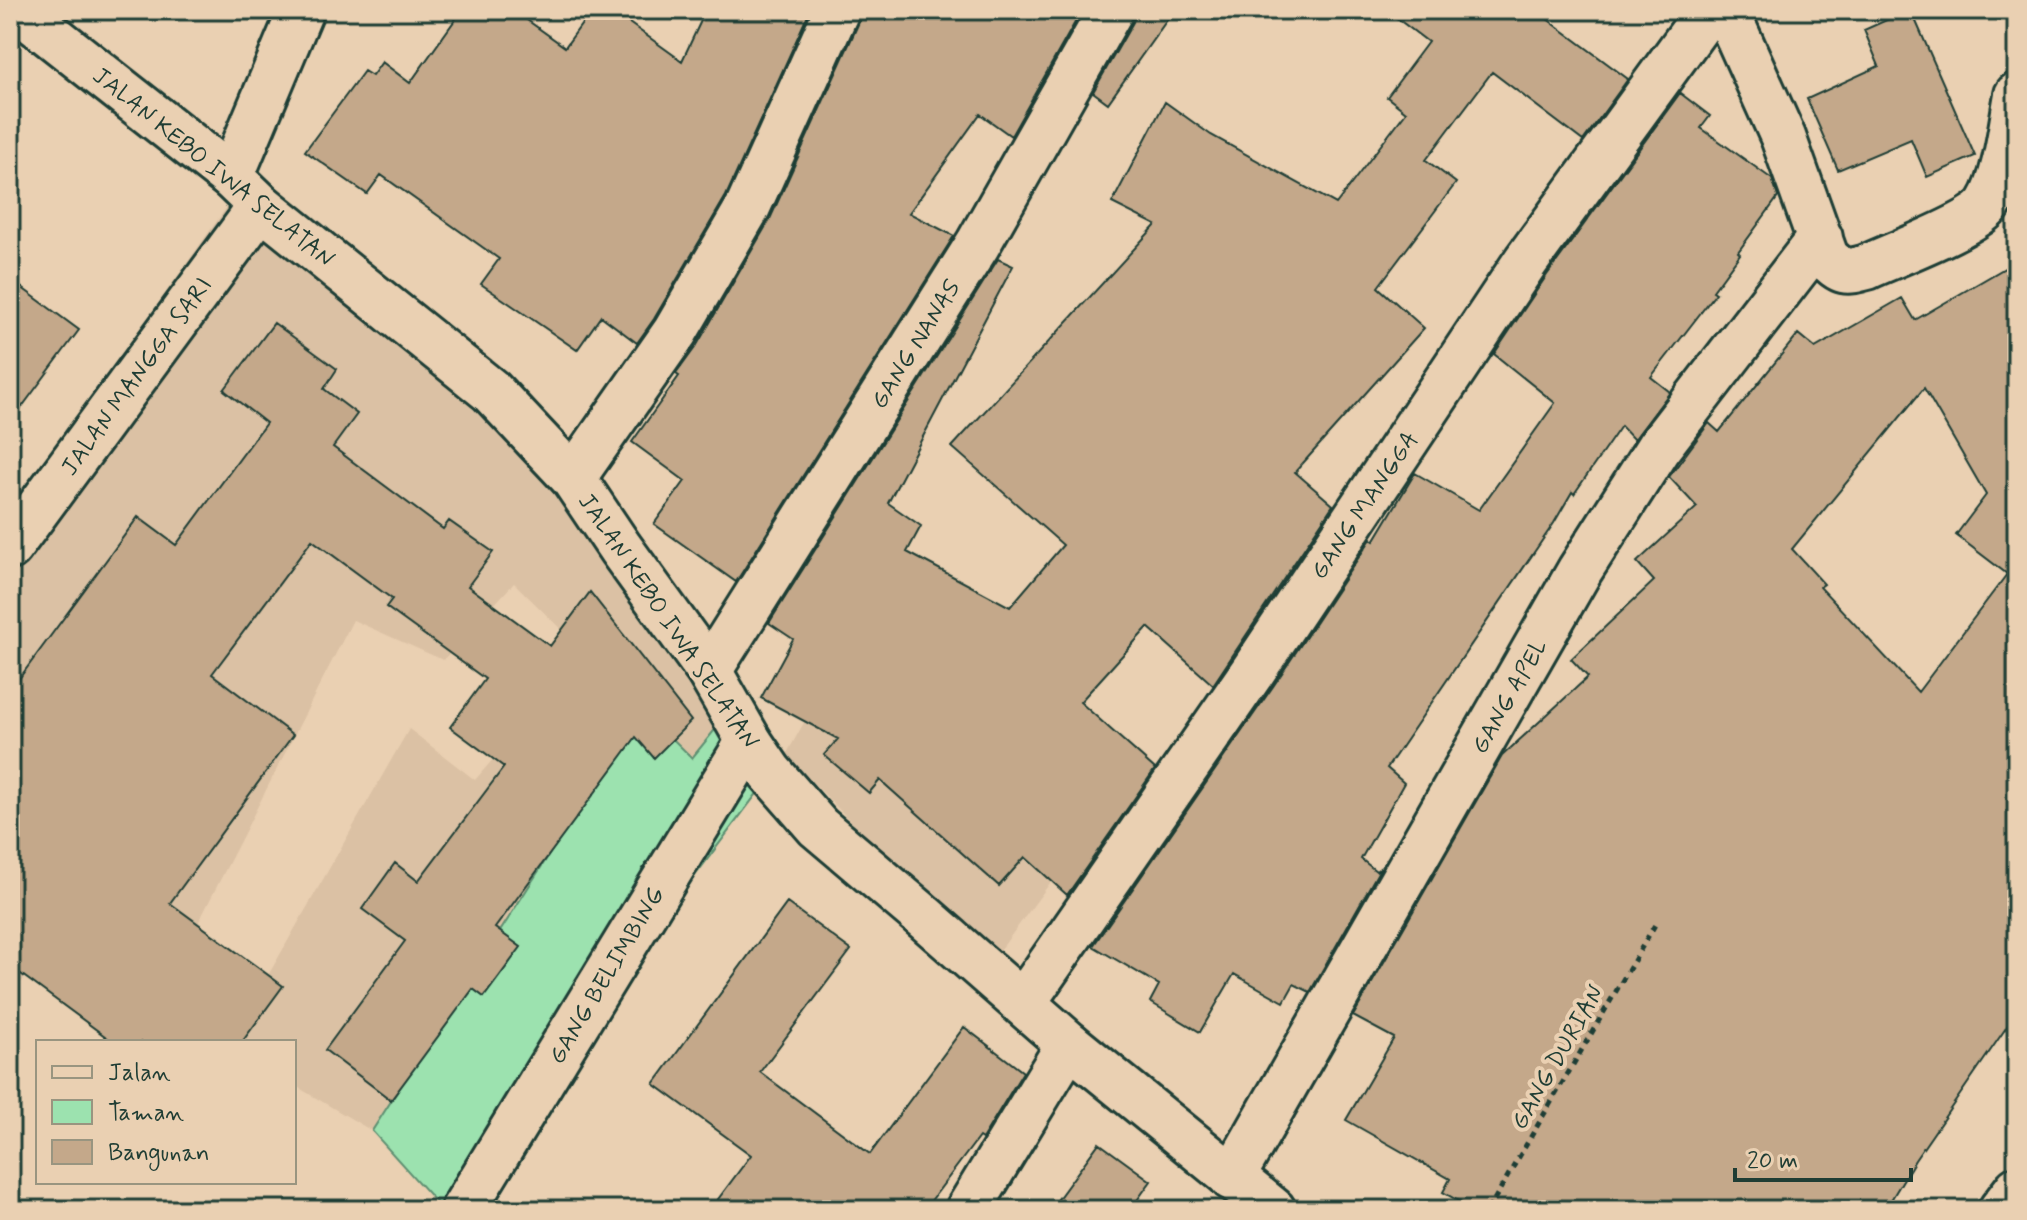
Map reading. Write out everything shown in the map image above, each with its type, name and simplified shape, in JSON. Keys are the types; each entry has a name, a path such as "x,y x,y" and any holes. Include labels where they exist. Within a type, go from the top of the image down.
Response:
{"street":[{"name":"JALAN KEBO IWA SELATAN","path":"19,10 491,391 573,478 709,671 770,772 818,827 1245,1196"},
{"name":"JALAN MANGGA SARI","path":"10,547 246,191 301,10"},
{"path":"573,478 675,332 748,207 837,10"},
{"name":"GANG NANAS","path":"709,671 978,244 1111,10"},
{"name":"GANG MANGGA","path":"1023,1003 1253,671 1526,261 1709,10"},
{"path":"1726,10 1783,137 1826,257 1840,270 1867,267 1972,219 1988,206 1998,183 2017,95"},
{"name":"GANG APEL","path":"1245,1196 1580,570 1658,448 1820,238"},
{"name":"GANG BELIMBING","path":"463,1210 749,741"},
{"path":"968,1210 1069,1044"},
{"path":"2001,1210 2017,1189"}],"path":[{"name":"GANG DURIAN","path":"1488,1210 1656,923"}],"shaded area":[{"path":"239,190 379,288 739,700 693,759 514,583 443,660 353,620 191,937 96,885 10,997 10,528 97,396 100,385"},
{"path":"837,663 1113,798 990,964 786,755"},
{"path":"409,729 475,780 514,735 583,802 372,1131 296,1086 296,1040 231,1040"}],"green space":[{"path":"594,661 692,758 739,700 786,755 443,1210 372,1131 583,802"}],"building":[{"path":"462,10 513,10 565,47 592,10 611,10 682,61 706,10 810,10 726,196 637,343 601,316 577,350 481,284 499,259 381,175 367,194 305,151 364,71 372,76 382,62 410,83"},
{"path":"862,10 1082,10 1011,136 980,114 909,213 954,236 736,582 654,524 685,481 632,442 679,376 676,374 697,345 770,219"},
{"path":"1136,10 1174,10 1108,103 1093,92 1133,22"},
{"path":"1386,10 1535,10 1628,79 1583,141 1492,72 1426,160 1456,183 1378,287 1424,328 1295,472 1333,505 1213,685 1148,627 1080,702 1155,769 1067,895 1025,857 999,886 880,780 869,793 824,755 838,739 761,698 793,639 769,623 998,259 1013,266 888,503 921,526 907,552 1010,607 1063,545 952,447 1156,225 1112,203 1165,102 1211,135 1336,204 1406,112 1387,97 1428,42"},
{"path":"1909,10 1975,156 1927,177 1911,139 1838,170 1807,99 1879,66 1864,30"},
{"path":"1680,93 1710,116 1701,128 1772,179 1778,197 1738,252 1740,254 1713,291 1716,293 1651,377 1670,392 1634,440 1621,426 1574,494 1572,492 1387,768 1404,783 1361,859 1376,871 1381,867 1310,992 1294,984 1284,1002 1234,974 1200,1032 1150,1002 1159,985 1093,946 1371,539 1374,541 1415,473 1479,510 1555,403 1494,354 1547,275"},
{"path":"2017,261 2017,1012 1915,1160 1885,1210 1474,1210 1443,1192 1450,1179 1346,1120 1394,1038 1353,1016 1502,756 1588,677 1571,659 1654,581 1637,562 1697,507 1669,477 1709,423 1719,432 1798,334 1815,348 1902,298 1915,320","holes":["1924,388 1986,495 1956,535 2007,574 1918,692 1820,587 1824,584 1792,549"]},
{"path":"10,279 79,330 10,423"},
{"path":"274,323 337,369 324,389 357,414 333,447 443,529 449,521 493,552 468,586 550,646 590,592 691,721 654,758 636,737 495,928 521,947 484,997 473,989 391,1100 325,1050 405,941 362,909 395,863 418,881 504,767 450,727 485,679 386,607 392,599 312,540 212,674 293,735 170,903 283,986 243,1040 110,1040 10,966 10,691 138,517 176,545 266,423 224,390"},
{"path":"787,903 851,950 760,1072 870,1154 964,1027 1023,1072 982,1139 979,1137 924,1210 710,1210 751,1155 654,1084"},
{"path":"1099,1143 1151,1181 1130,1210 1050,1210"}]}
